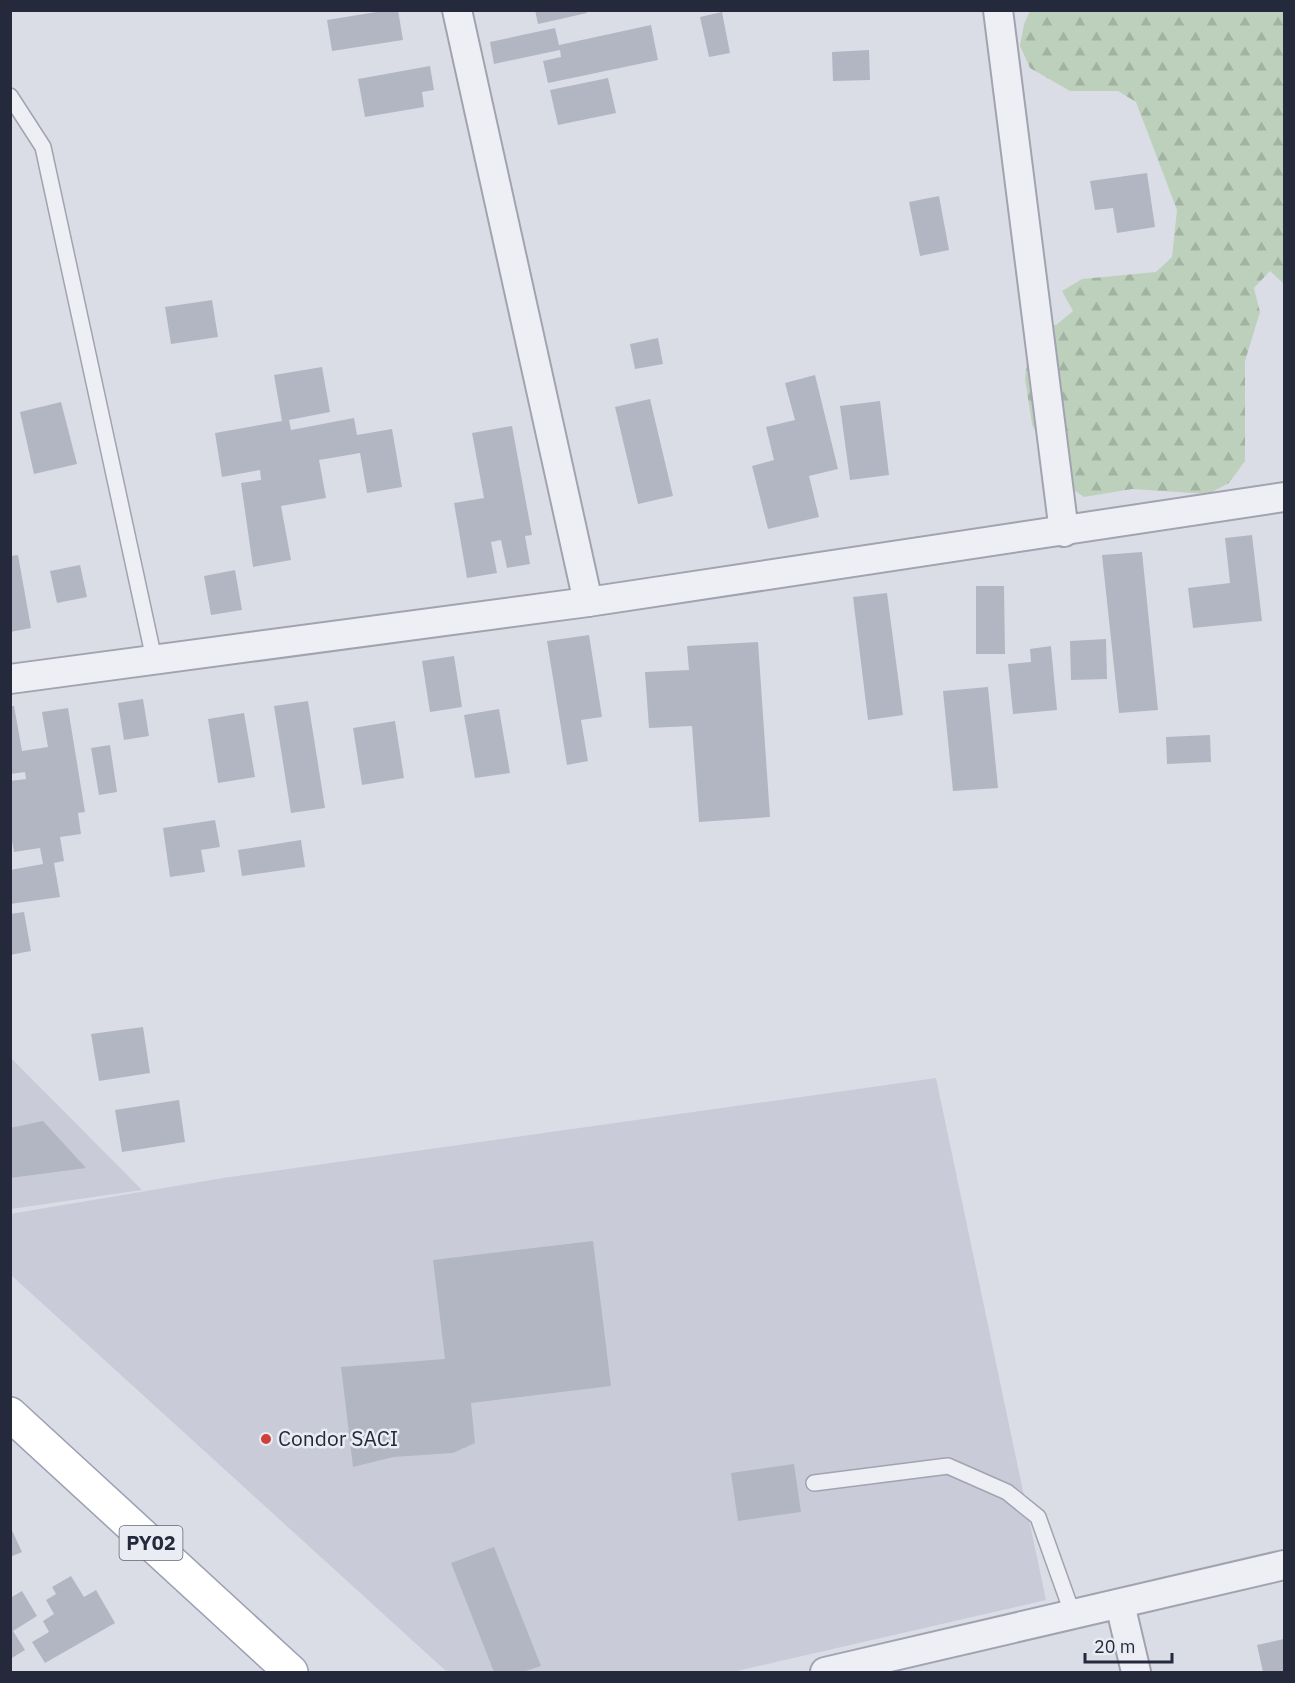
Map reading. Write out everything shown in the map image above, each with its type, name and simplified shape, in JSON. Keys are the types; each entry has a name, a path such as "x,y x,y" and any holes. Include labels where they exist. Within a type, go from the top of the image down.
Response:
{"main road":[{"name":"PY02","path":"10,1414 291,1672"}],"street":[{"path":"457,10 588,602"},
{"path":"998,10 1064,531"},
{"path":"10,679 588,602 1284,497"},
{"path":"825,1672 1284,1565"},
{"path":"1120,1604 1136,1672"}],"lane":[{"path":"10,96 43,147 154,659"},
{"path":"814,1483 948,1466 1007,1492 1038,1517 1073,1615"}],"shaded area":[{"path":"11,1058 142,1190 11,1209"},
{"path":"936,1078 1046,1600 733,1672 447,1672 11,1275 10,1214 223,1178"}],"green space":[{"path":"1030,11 1284,11 1284,284 1270,271 1254,288 1260,312 1245,361 1245,461 1229,483 1208,494 1132,489 1084,497 1065,484 1032,424 1025,379 1031,326 1056,325 1073,311 1062,291 1082,279 1156,272 1172,257 1177,210 1136,102 1118,91 1070,91 1030,68 1020,46 1024,24"}],"building":[{"path":"398,10 403,40 332,51 327,20"},
{"path":"535,10 586,10 587,13 538,24"},
{"path":"722,12 730,53 709,57 700,17"},
{"path":"651,25 658,60 548,83 543,61 561,57 560,50 494,64 490,42 555,28 559,45"},
{"path":"869,50 870,80 833,81 832,52"},
{"path":"430,66 434,90 422,92 424,107 365,117 358,79"},
{"path":"608,78 616,113 558,125 550,90"},
{"path":"1147,173 1155,227 1117,233 1113,208 1095,210 1090,181"},
{"path":"939,196 949,250 920,256 909,202"},
{"path":"212,300 218,337 171,344 165,307"},
{"path":"658,338 663,364 635,369 630,344"},
{"path":"322,367 330,412 289,420 291,430 354,418 357,435 392,429 402,487 367,493 360,453 319,460 326,498 281,506 291,560 253,567 241,483 261,480 260,470 222,477 215,433 282,421 274,375"},
{"path":"815,375 838,469 809,476 819,517 768,529 752,466 774,460 766,427 795,420 785,383"},
{"path":"650,399 673,496 638,504 615,407"},
{"path":"880,401 889,475 850,480 840,406"},
{"path":"61,402 77,464 34,474 20,412"},
{"path":"512,426 532,535 525,536 530,564 507,568 501,540 491,542 497,573 467,578 454,503 484,498 472,433"},
{"path":"1252,535 1262,621 1193,628 1188,588 1230,583 1225,538"},
{"path":"1142,552 1158,710 1119,713 1102,555"},
{"path":"18,555 31,628 10,632 10,556"},
{"path":"80,565 87,597 57,603 50,571"},
{"path":"235,570 242,610 211,615 204,576"},
{"path":"976,586 1004,586 1005,654 976,654"},
{"path":"887,593 903,715 868,720 853,597"},
{"path":"589,635 602,717 581,720 588,761 567,765 547,641"},
{"path":"1106,639 1107,679 1071,680 1070,641"},
{"path":"758,642 770,817 699,822 692,726 649,728 645,672 689,670 687,646"},
{"path":"1051,646 1057,710 1013,714 1008,664 1031,662 1030,649"},
{"path":"454,656 462,707 430,712 422,661"},
{"path":"988,687 998,788 953,791 943,691"},
{"path":"143,699 149,736 124,740 118,703"},
{"path":"308,701 325,808 291,813 274,706"},
{"path":"10,706 14,706 22,751 48,747 42,712 68,708 85,812 78,813 81,834 60,837 64,861 54,863 60,897 10,904 10,870 43,864 40,848 14,852 10,830 10,781 26,779 25,772 10,774"},
{"path":"499,709 510,773 475,778 464,715"},
{"path":"244,713 255,777 218,783 208,719"},
{"path":"395,721 404,778 362,785 353,728"},
{"path":"1210,735 1211,762 1167,764 1166,737"},
{"path":"110,745 117,792 99,795 91,748"},
{"path":"215,820 220,847 201,850 205,872 170,877 163,828"},
{"path":"301,840 305,867 242,876 238,850"},
{"path":"24,912 31,951 10,955 10,914"},
{"path":"143,1027 150,1073 99,1081 91,1034"},
{"path":"179,1100 185,1142 122,1152 115,1110"},
{"path":"43,1121 86,1168 10,1178 10,1128"},
{"path":"593,1241 611,1386 471,1403 475,1443 453,1453 393,1457 353,1467 341,1367 445,1359 433,1260"},
{"path":"794,1464 801,1512 738,1521 731,1473"},
{"path":"10,1526 22,1552 10,1557"},
{"path":"494,1547 541,1666 523,1672 494,1672 451,1563"},
{"path":"71,1576 84,1597 96,1590 115,1623 45,1663 32,1642 49,1632 43,1621 54,1614 46,1600 56,1594 52,1587"},
{"path":"22,1591 37,1616 13,1631 25,1650 10,1659 10,1598"},
{"path":"1284,1639 1284,1672 1263,1672 1257,1645"}],"place":[{"name":"Condor SACI","path":"266,1439"}]}
